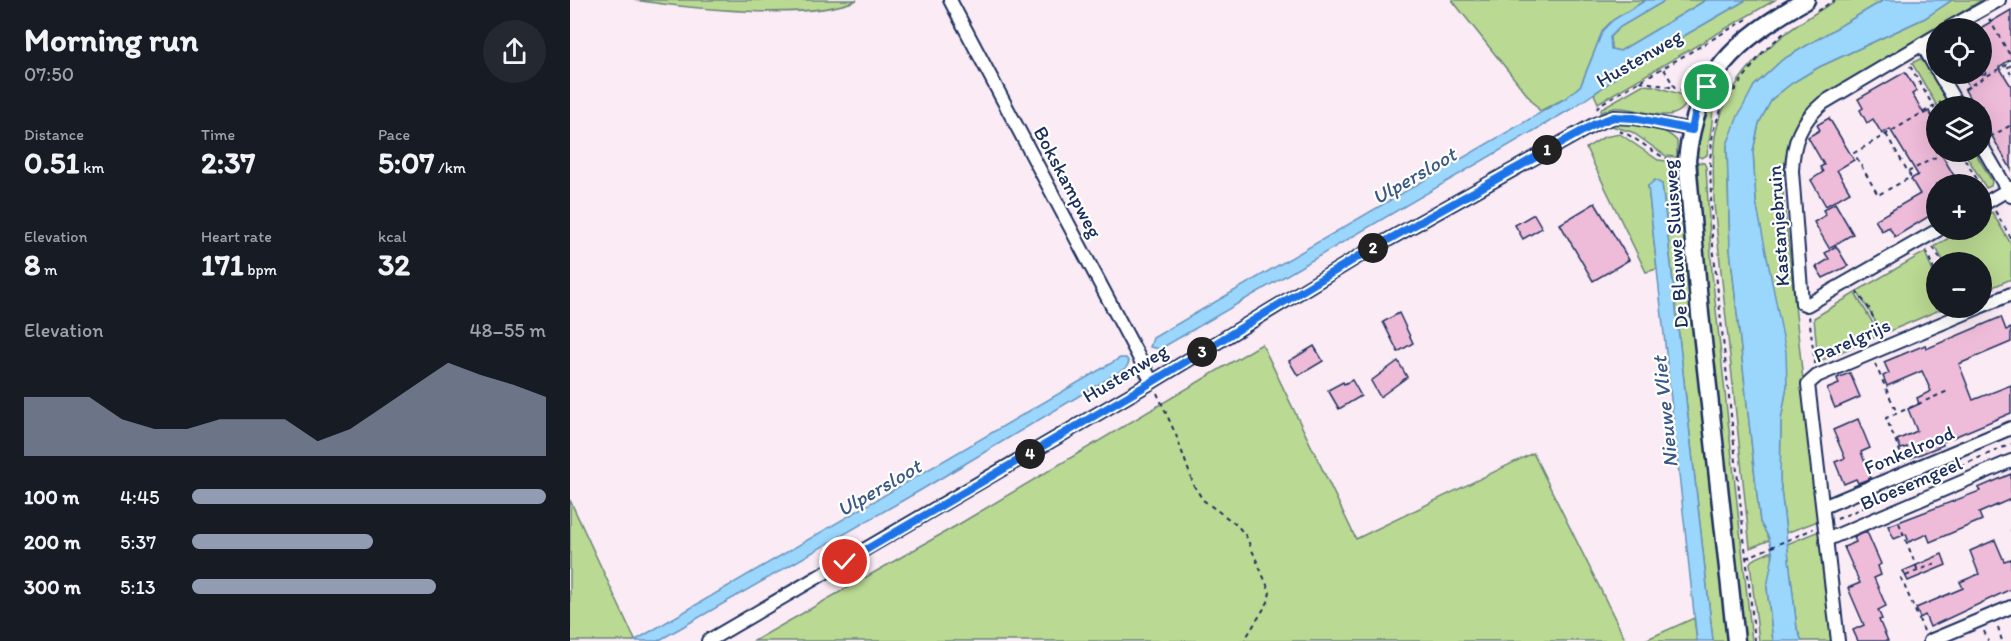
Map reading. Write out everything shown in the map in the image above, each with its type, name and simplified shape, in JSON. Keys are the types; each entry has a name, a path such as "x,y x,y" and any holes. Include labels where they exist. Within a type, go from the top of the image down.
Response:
{"main road":[{"path":"1692,130 1695,115 1707,87 1740,43 1771,20 1808,8"},
{"name":"De Blauwe Sluisweg","path":"1692,130 1687,160 1700,314 1736,641"}],"street":[{"name":"Bokskampweg","path":"950,0 1152,382"},
{"path":"1967,18 1999,0"},
{"name":"Kastanjebruin","path":"1807,305 1802,303 1792,171 1793,150 1800,128 1810,113 1823,103 1926,42"},
{"path":"1922,44 1926,51"},
{"name":"Hustenweg","path":"708,641 1152,382 1361,255 1595,124 1614,117 1634,118 1692,130"},
{"path":"1992,161 2010,191 1992,200"},
{"path":"1807,305 1927,242"},
{"name":"Parelgrijs","path":"1992,302 2011,294"},
{"name":"Parelgrijs","path":"1838,641 1808,384 1817,376 1870,352 1954,318"},
{"name":"Fonkelrood","path":"1823,507 2011,428"},
{"name":"Bloesemgeel","path":"1826,540 2011,461"},
{"path":"1927,636 2011,607"}],"path":[{"path":"1808,8 1835,0"},
{"path":"1983,9 2011,57"},
{"name":"Hustenweg","path":"1595,124 1594,117 1599,105 1750,17"},
{"name":"De Blauwe Sluisweg","path":"1755,641 1712,237 1710,160 1713,131 1722,107 1763,52 1792,26"},
{"path":"1904,55 1928,96"},
{"path":"1962,96 2006,65 2011,74"},
{"path":"2007,68 2011,65"},
{"path":"1640,81 1675,88"},
{"path":"1886,134 1911,177 1878,195 1854,153 1886,134 1926,111"},
{"path":"1595,124 1623,132 1642,142 1665,159 1687,160"},
{"path":"1992,137 2011,125"},
{"path":"1908,172 1926,162"},
{"path":"1927,242 1934,252"},
{"path":"1927,242 1930,252"},
{"path":"1850,281 1869,308 1888,346"},
{"path":"1807,305 1817,376"},
{"path":"1870,352 1897,413"},
{"path":"1152,382 1176,435 1194,486 1203,500 1237,525 1246,536 1270,592 1268,602 1245,641"},
{"path":"1909,471 1886,418 1948,391"},
{"path":"1746,558 2011,444"},
{"path":"1894,511 1918,571"},
{"path":"1927,636 1901,578 1936,563"},
{"path":"1998,624 2002,641"}],"green space":[{"path":"634,0 857,0 835,7 779,12 716,9"},
{"path":"1452,0 1646,0 1613,20 1603,30 1581,85 1566,98 1540,111"},
{"path":"1666,0 1706,0 1620,51 1611,49 1610,36 1620,27"},
{"path":"1746,0 1775,0 1598,103 1594,94 1644,56 1651,55"},
{"path":"1837,0 1884,0 1782,60 1754,86 1727,145 1730,249 1760,522 1770,540 1750,548 1714,204 1714,140 1723,109 1747,70 1763,53 1798,24"},
{"path":"1952,0 1982,0 1952,18 1926,18 1926,34 1820,97 1797,125 1786,158 1782,183 1818,521 1786,533 1780,480 1781,420 1787,386 1756,202 1753,151 1759,123 1772,99 1792,83 1819,67 1925,18"},
{"path":"1920,59 1925,63 1926,84 1937,84 1943,96 1931,96 1912,63"},
{"path":"1642,85 1654,86 1689,97 1684,107 1676,113 1667,115 1623,108 1613,108 1600,113 1602,108"},
{"path":"1709,106 1713,111 1712,123 1707,155 1702,158 1697,156 1701,129"},
{"path":"1623,123 1666,132 1677,141 1677,157 1666,156 1632,132 1608,125"},
{"path":"1620,134 1658,160 1676,162 1727,641 1713,641 1662,184 1648,186 1657,269 1646,272 1586,148 1604,137"},
{"path":"1698,162 1704,163 1706,167 1712,273 1752,641 1743,641 1706,297"},
{"path":"1970,162 1981,162 1988,174 1977,174"},
{"path":"1992,212 2011,244 2011,279 1992,288 1992,252 1938,252 1935,246 1945,240 1992,240"},
{"path":"1925,252 1926,316 1883,334 1857,291"},
{"path":"1855,293 1880,335 1818,362 1814,318"},
{"path":"1262,344 1356,539 1533,453 1626,641 754,641 961,523"},
{"path":"570,500 635,640 634,641 570,641"},
{"path":"1819,531 1831,641 1802,641 1797,629 1787,544"},
{"path":"1772,551 1773,564 1767,587 1773,641 1759,641 1750,563"},
{"path":"1694,618 1697,641 1643,641"}],"water":[{"path":"1646,0 1666,0 1620,27 1610,37 1611,49 1620,51 1706,0 1746,0 1651,55 1644,56 1571,109 1160,349 1150,347 1153,338 1566,98 1581,85 1603,30 1613,20"},
{"path":"1884,0 1952,0 1925,18 1819,67 1792,83 1772,99 1759,123 1753,151 1756,202 1786,352 1787,386 1781,420 1780,480 1797,629 1802,641 1773,641 1767,587 1773,555 1769,538 1760,522 1730,249 1727,145 1738,116 1754,86 1782,60"},
{"path":"1655,180 1662,184 1713,641 1697,641 1648,186"},
{"path":"1120,358 1126,358 1129,362 1126,368 921,490 658,641 634,641"}],"building":[{"path":"2011,10 2011,59 1999,67 2011,86 2011,169 1992,136 1992,96 1968,96 1965,90 1969,87 1968,84 1992,84 1992,21"},
{"path":"1905,72 1917,91 1912,94 1924,114 1926,113 1926,162 1946,162 1953,174 1926,174 1926,218 1895,237 1889,227 1882,231 1875,220 1920,194 1911,179 1918,175 1890,129 1882,134 1873,119 1867,123 1860,110 1863,108 1858,99"},
{"path":"1829,118 1854,160 1837,170 1850,192 1826,206 1811,180 1823,172 1820,167 1824,165 1808,137 1820,130 1817,125"},
{"path":"1595,203 1629,260 1593,281 1560,224"},
{"path":"1835,203 1853,234 1829,248 1814,222 1826,215 1823,210"},
{"path":"1534,214 1542,228 1523,239 1515,225"},
{"path":"1836,246 1848,266 1823,278 1816,267 1829,259 1825,253"},
{"path":"1399,313 1413,343 1398,352 1383,322"},
{"path":"2001,317 2006,330 2011,328 2011,342 1959,364 1973,400 2011,385 2011,413 1942,442 1943,445 1911,458 1907,447 1901,449 1897,440 1917,431 1908,409 1919,404 1917,398 1931,391 1922,371 1887,386 1883,376 1889,373 1884,362 1925,345 1926,349"},
{"path":"1314,346 1323,361 1298,376 1289,361"},
{"path":"1398,361 1407,377 1380,397 1371,381"},
{"path":"1850,373 1860,397 1835,408 1827,389 1839,384 1837,378"},
{"path":"1352,380 1361,396 1339,409 1328,390"},
{"path":"1858,419 1870,448 1861,452 1871,478 1858,483 1856,479 1844,484 1835,462 1845,458 1833,430"},
{"path":"2011,474 2011,499 1979,513 1982,520 1930,542 1927,534 1909,542 1906,534 1894,539 1888,526 1980,491 1978,488"},
{"path":"1867,532 1881,564 1878,566 1881,575 1874,578 1886,606 1878,610 1882,619 1879,620 1888,641 1858,641 1853,630 1864,625 1848,588 1860,583 1844,547 1856,542 1854,537"},
{"path":"1995,540 2004,561 2011,559 2011,589 1930,627 1925,615 1920,618 1916,608 1963,588 1960,582 1979,574 1970,551"},
{"path":"1942,554 1946,565 1908,581 1903,571"}],"route":[{"path":"845,562 1152,382 1361,255 1595,124 1614,117 1634,118 1692,130 1695,115 1707,87"}],"water label":[{"name":"Ulpersloot","path":"1414,176"},
{"name":"Nieuwe Vliet","path":"1665,412"},
{"name":"Ulpersloot","path":"879,488"}]}
